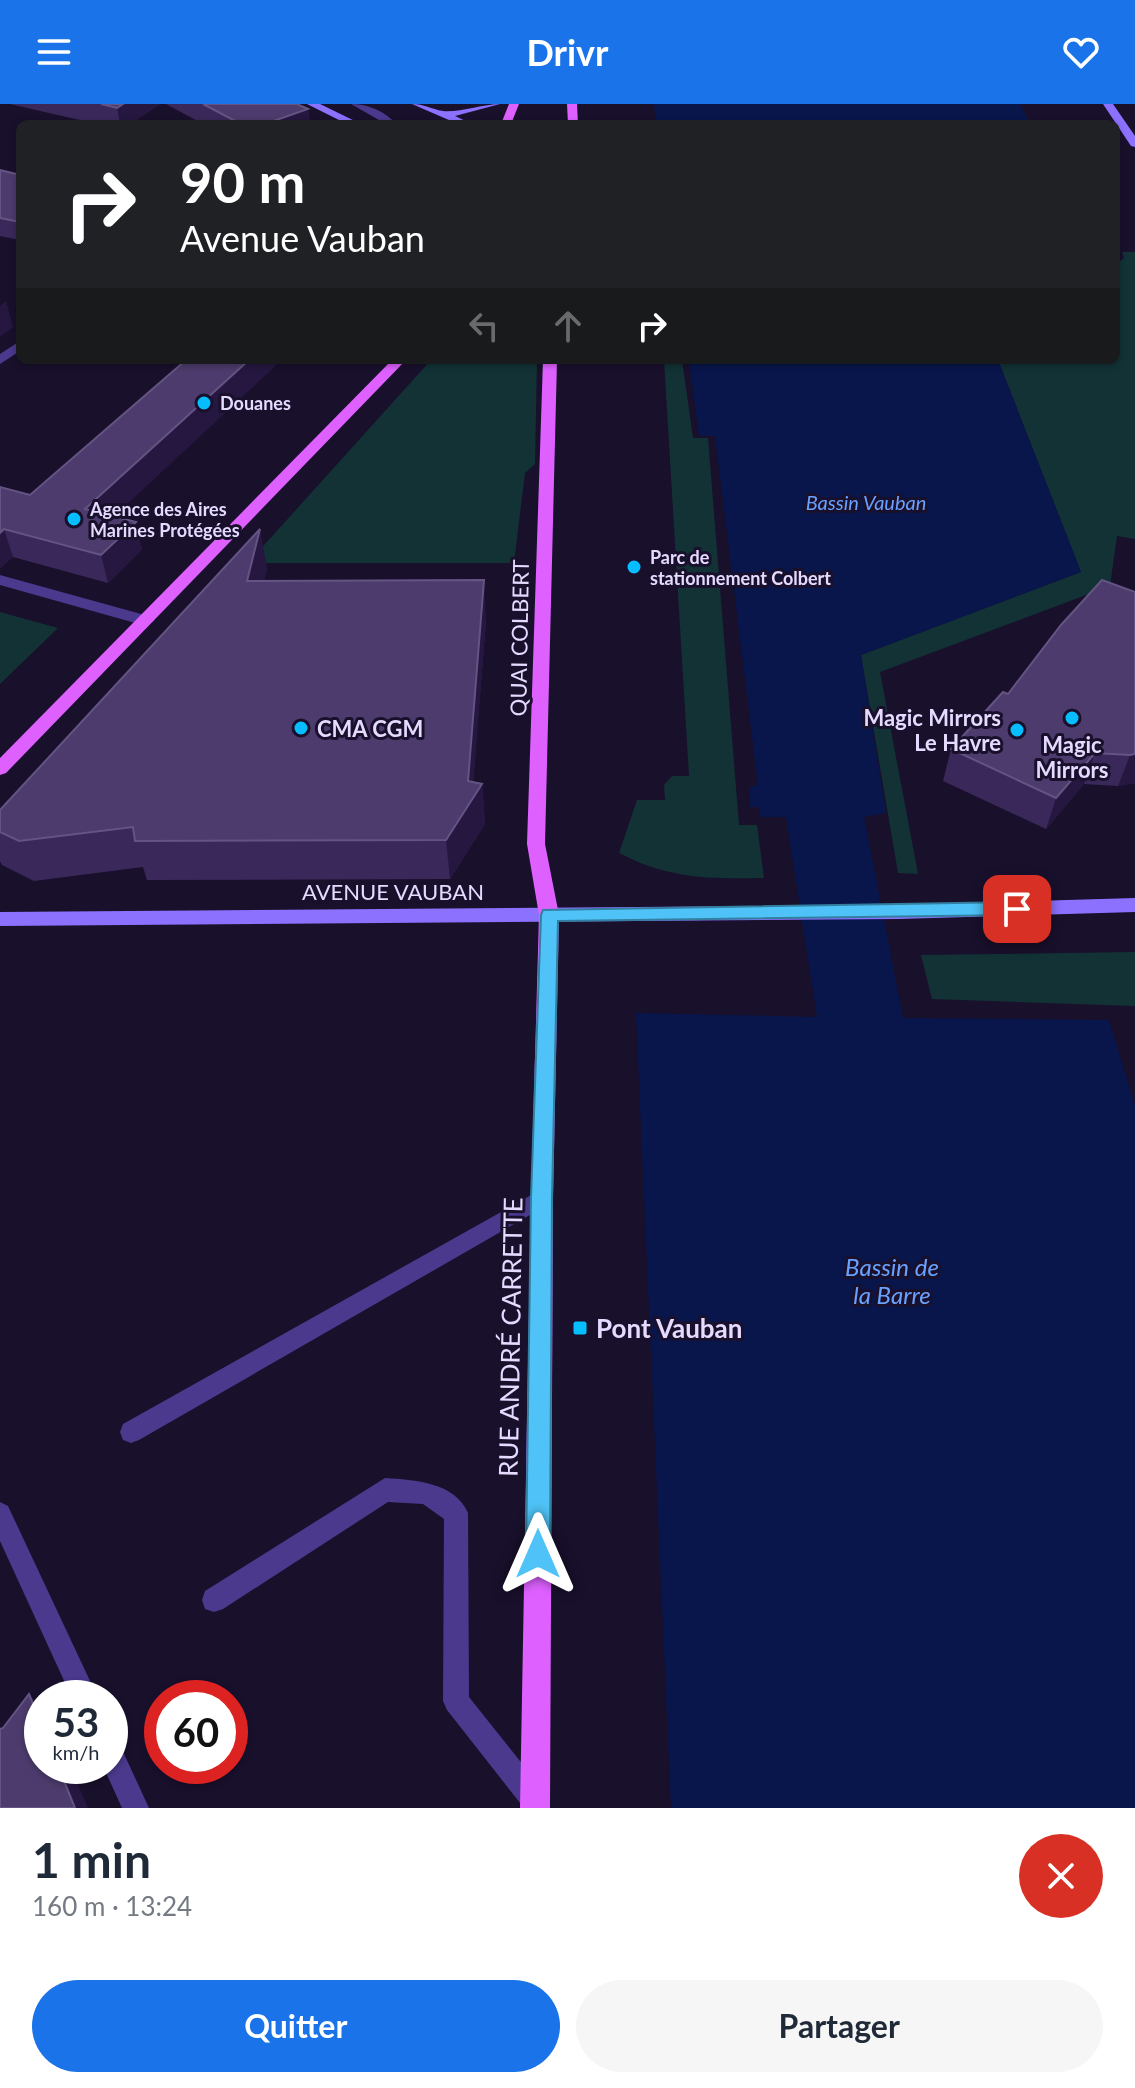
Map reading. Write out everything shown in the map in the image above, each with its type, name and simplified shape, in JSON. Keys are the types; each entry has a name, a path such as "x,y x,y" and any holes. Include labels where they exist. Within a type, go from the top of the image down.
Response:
{"main road":[{"path":"312,104 347,120"},
{"path":"417,104 456,120"},
{"path":"443,115 495,104"},
{"path":"1120,122 1135,144"},
{"path":"0,769 395,364"},
{"name":"QUAI COLBERT","path":"549,915 536,844 550,364"},
{"name":"AVENUE VAUBAN","path":"0,919 786,914 1135,905"},
{"name":"RUE ANDRÉ CARRETTE","path":"535,1804 542,1198 549,915"}],"street":[{"path":"0,580 146,621"}],"lane":[{"path":"356,104 388,120"},
{"path":"131,1432 542,1198"},
{"path":"214,1600 385,1490 427,1493 456,1513 456,1701 535,1804"},
{"path":"0,1514 77,1680"},
{"path":"125,1784 136,1808"}],"green space":[{"path":"1122,252 1135,252 1135,539 1117,536 1110,586 880,672 918,874 898,873 861,655 1081,572 1000,364 1120,364 1120,261 1124,258"},
{"path":"427,364 537,364 535,464 525,473 514,563 248,563"},
{"path":"664,364 683,364 693,438 708,438 739,825 757,825 764,878 689,876 655,868 619,853 637,800 665,800 664,785 672,776 689,776"},
{"path":"0,612 58,628 0,684"},
{"path":"1135,952 1135,1006 932,999 921,955"}],"water":[{"path":"654,104 1020,104 1028,120 656,120"},
{"name":"Bassin de la Barre","path":"690,364 1000,364 1081,572 861,655 886,813 864,817 903,1018 1109,1020 1135,1106 1135,1808 671,1808 636,1013 817,1017 786,817 761,817 759,807 750,807 749,787 758,785 715,436 699,436"}],"building":[{"path":"101,104 123,104 117,108"},
{"path":"203,104 297,104 308,109 276,120 233,120"},
{"path":"0,170 16,174 16,221 0,218"},
{"path":"181,364 245,364 85,509 136,522 101,555 4,529 0,533 0,487 30,495"},
{"name":"CMA CGM","path":"260,529 247,581 484,580 468,781 482,784 446,840 135,841 133,827 19,841 0,832 0,810"},
{"name":"Magic Mirrors","path":"1102,580 1135,592 1135,754 1095,753 1056,798 951,749 1003,692 1008,694 1061,625"},
{"path":"24,1701 24,1784 65,1784 75,1808 0,1808 0,1729"}],"place":[{"name":"Douanes","path":"204,403"},
{"name":"Agence des Aires Marines Protégées","path":"74,519"},
{"name":"Parc de stationnement Colbert","path":"634,567"},
{"name":"Magic Mirrors","path":"1072,718"},
{"name":"CMA CGM","path":"301,728"},
{"name":"Magic Mirrors Le Havre","path":"1017,730"},
{"name":"Pont Vauban","path":"580,1328"}],"route":[{"path":"538,1554 549,915 1017,909"}],"water label":[{"name":"Bassin Vauban","path":"866,502"}]}
